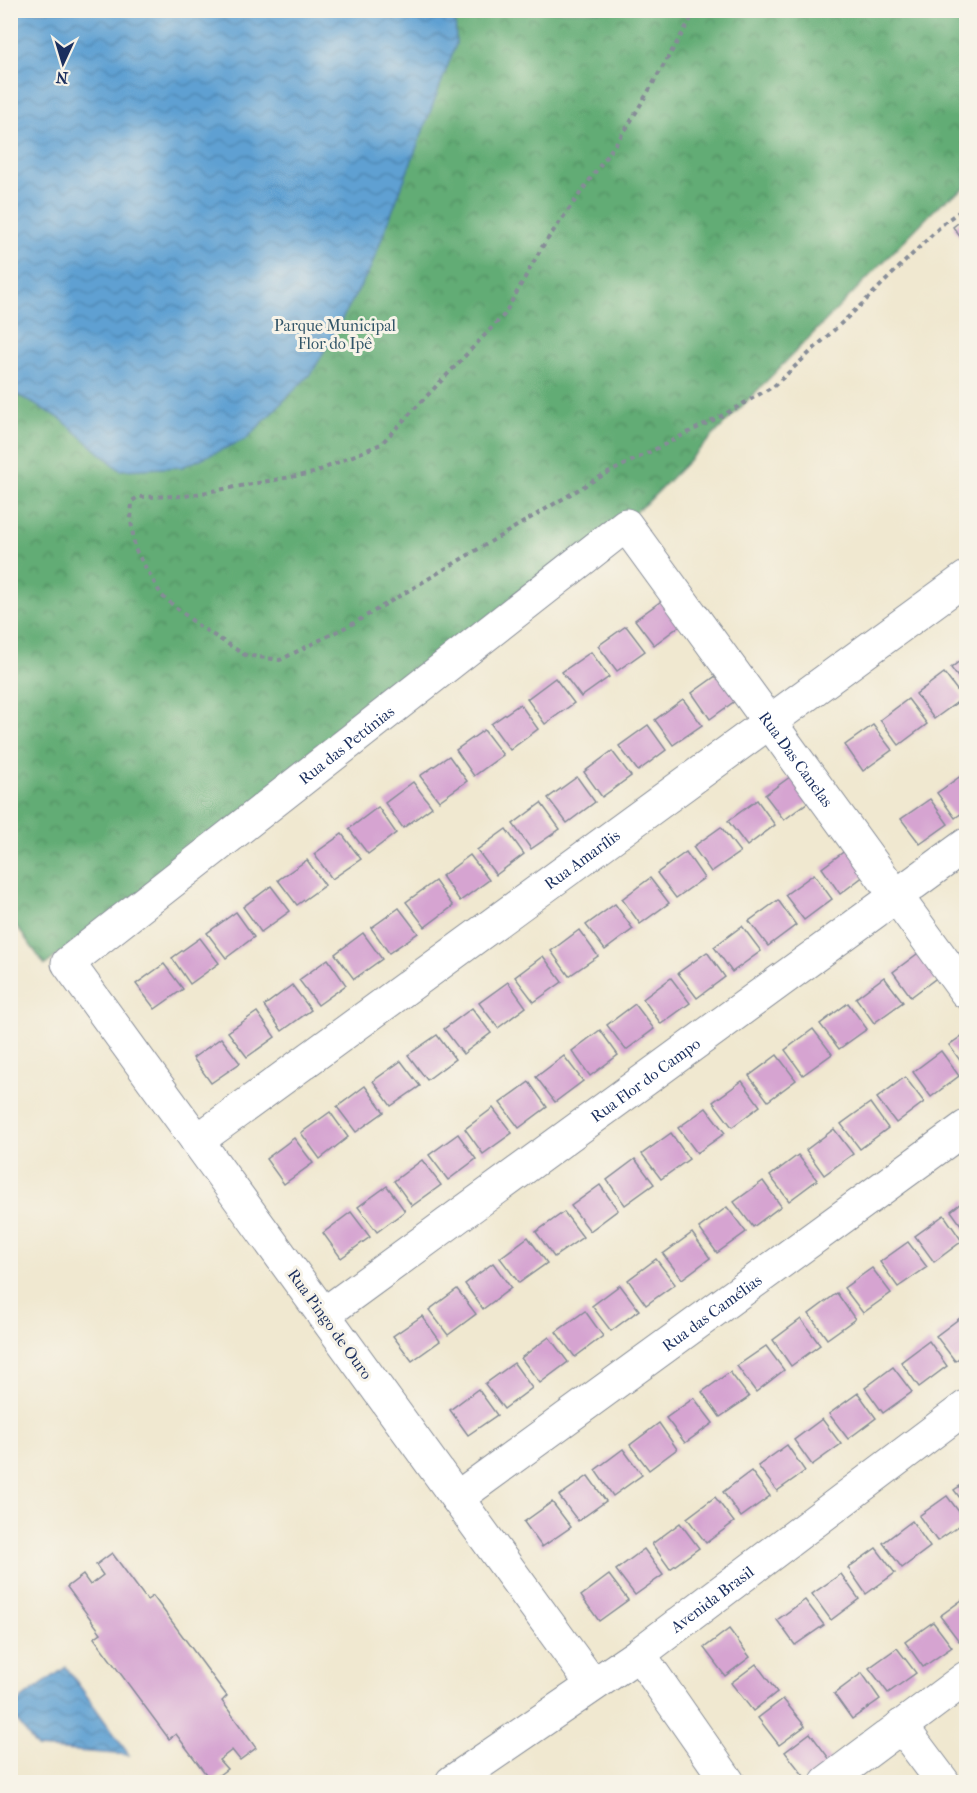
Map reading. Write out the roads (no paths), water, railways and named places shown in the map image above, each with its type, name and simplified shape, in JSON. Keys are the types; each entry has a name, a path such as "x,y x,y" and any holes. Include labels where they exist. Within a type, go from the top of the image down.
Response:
{"street":[{"name":"Rua Das Canelas","path":"626,525 966,992"},
{"name":"Rua das Petúnias","path":"68,963 626,525"},
{"name":"Rua Amarílis","path":"197,1141 966,578"},
{"name":"Rua Flor do Campo","path":"324,1315 966,844"},
{"name":"Rua Pingo de Ouro","path":"68,963 592,1684"},
{"name":"Rua das Camélias","path":"457,1498 966,1127"},
{"name":"Avenida Brasil","path":"452,1782 639,1654 966,1407"},
{"path":"639,1654 728,1782"},
{"path":"827,1782 966,1678"},
{"path":"901,1726 943,1782"}],"water":[{"path":"10,11 455,11 456,44 371,267 313,371 246,439 182,467 120,470 61,419 11,391"},
{"path":"66,1667 129,1755 37,1748 11,1712 11,1707"}],"park label":[{"name":"Parque Municipal Flor do Ipê","path":"335,334"}]}
